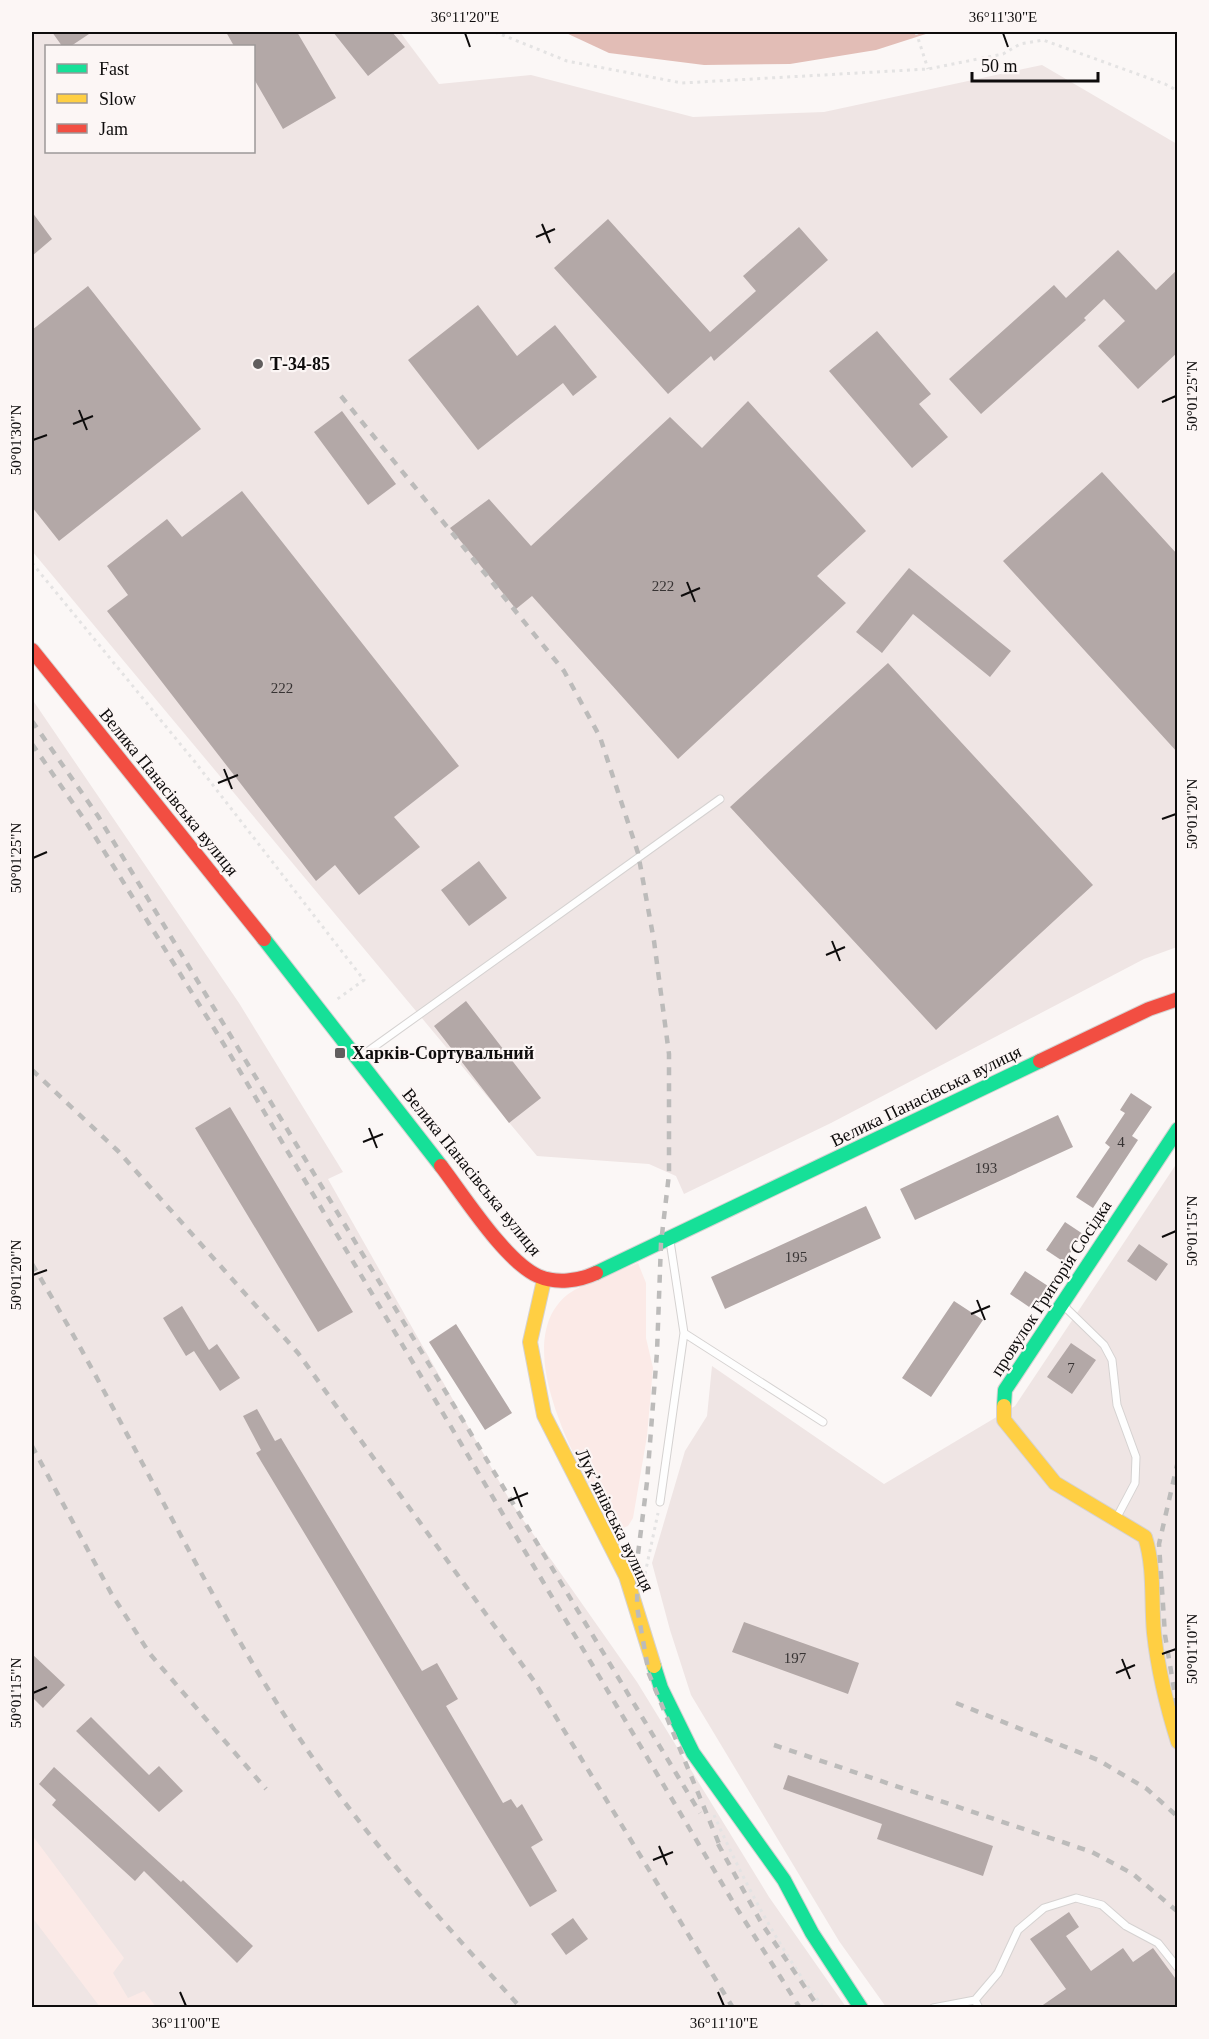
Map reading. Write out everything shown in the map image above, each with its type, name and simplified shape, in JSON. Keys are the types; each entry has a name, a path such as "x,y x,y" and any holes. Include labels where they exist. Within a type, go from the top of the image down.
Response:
{"street":[{"name":"Велика Панасівська вулиця","path":"32,650 358,1058 502,1245 525,1270 544,1280 564,1282 585,1278 1149,1009 1178,999"},
{"name":"провулок Григорія Сосідка","path":"1178,1129 1005,1390 1004,1420 1024,1448 1055,1483 1145,1537 1151,1551 1154,1635 1170,1717 1178,1742"},
{"name":"Лук’янівська вулиця","path":"544,1280 530,1342 544,1415 626,1576 661,1688 693,1754 784,1880 812,1933 861,2007"}],"lane":[{"path":"358,1058 720,799"},
{"path":"660,1502 684,1333 670,1239"},
{"path":"1062,1304 1104,1345 1112,1360 1117,1405 1136,1457 1136,1483 1116,1519"},
{"path":"684,1333 823,1422"},
{"path":"933,2007 975,2000 998,1973 1018,1930 1044,1908 1076,1898 1102,1905 1126,1926 1158,1943 1178,1968"},
{"path":"975,2000 979,2007"}],"path":[{"path":"495,32 567,62 682,83 928,69 1003,54 1020,44 1043,40 1165,84 1178,91"},
{"path":"916,32 928,69"},
{"path":"32,564 202,770 364,980 330,1004"},
{"path":"645,1576 645,1564 660,1502"},
{"path":"710,1806 730,1852 778,1938 824,2007"}],"shaded area":[{"path":"32,32 400,32 439,84 531,75 693,117 824,112 1042,65 1177,144 1177,947 1144,959 831,1123 684,1194 676,1176 649,1164 537,1156 32,551"},
{"path":"564,32 932,32 876,50 790,64 704,65 609,53"},
{"path":"32,699 239,1003 343,1172 328,1179 512,1504 637,1682 769,1897 846,2007 32,2007"},
{"path":"1177,1163 1177,2007 886,2007 839,1941 691,1695 670,1630 652,1563 685,1451 707,1416 712,1366 884,1484 1015,1406"},
{"path":"638,1263 646,1283 646,1338 653,1368 647,1436 633,1518 628,1526 616,1531 571,1447 557,1413 547,1378 544,1346 550,1318 567,1295 591,1282"},
{"path":"32,1835 124,1958 113,1973 128,1998 144,1991 156,2007 100,2007 32,1917"}],"building":[{"path":"52,32 92,32 72,45 61,45"},
{"path":"226,32 297,32 336,98 283,129 255,81 255,45 233,45"},
{"path":"333,32 392,32 405,47 368,76"},
{"path":"32,212 52,239 32,256"},
{"path":"608,219 710,332 756,291 743,276 799,227 828,260 714,361 711,356 668,394 554,268"},
{"path":"1118,250 1156,290 1178,269 1178,352 1138,389 1098,346 1125,321 1104,299 1084,318 1086,320 981,414 949,379 1054,285 1066,298"},
{"path":"88,286 201,429 59,541 32,507 32,330"},
{"path":"478,305 517,356 555,325 597,377 573,396 563,383 478,450 408,360"},
{"path":"877,331 931,394 919,404 948,437 912,468 829,371"},
{"path":"748,401 866,531 817,576 846,603 678,759 532,596 516,609 450,528 489,499 531,546 670,417 702,448"},
{"path":"342,411 396,484 368,505 314,432"},
{"path":"1102,472 1178,555 1178,753 1003,561"},
{"path":"242,491 459,766 394,817 420,847 359,895 335,865 316,881 107,611 128,595 107,566 167,519 182,537"},
{"path":"909,568 1011,651 990,677 913,614 882,653 856,632"},
{"path":"888,663 1093,885 936,1030 730,807"},
{"path":"479,861 507,898 469,926 441,890"},
{"path":"466,1001 541,1098 509,1123 434,1026"},
{"path":"1131,1093 1152,1107 1132,1136 1138,1140 1093,1208 1076,1197 1110,1147 1105,1143 1125,1113 1120,1110"},
{"path":"230,1107 353,1312 318,1332 195,1128"},
{"path":"1058,1115 1073,1147 915,1220 900,1189"},
{"path":"866,1206 881,1238 725,1309 711,1277"},
{"path":"1065,1222 1083,1234 1064,1262 1046,1250"},
{"path":"1139,1244 1168,1264 1156,1281 1127,1261"},
{"path":"1025,1271 1051,1288 1035,1311 1010,1294"},
{"path":"954,1301 983,1320 931,1397 902,1378"},
{"path":"182,1306 209,1350 217,1344 240,1378 220,1391 194,1351 186,1356 163,1318"},
{"path":"456,1324 512,1413 485,1430 429,1342"},
{"path":"1071,1343 1096,1360 1072,1394 1047,1377"},
{"path":"257,1409 275,1441 281,1438 422,1671 437,1663 458,1699 446,1706 503,1803 511,1799 517,1808 522,1804 543,1840 531,1847 557,1891 530,1907 256,1453 261,1450 243,1416"},
{"path":"744,1622 859,1663 848,1694 732,1652"},
{"path":"32,1654 65,1685 43,1708 32,1697"},
{"path":"91,1717 149,1775 159,1766 183,1791 159,1812 76,1731"},
{"path":"54,1767 181,1882 183,1880 253,1946 237,1963 144,1871 135,1881 52,1805 56,1800 39,1784"},
{"path":"788,1775 993,1846 983,1876 877,1839 882,1824 783,1789"},
{"path":"1069,1912 1079,1927 1066,1936 1091,1971 1123,1948 1133,1962 1153,1948 1178,1982 1178,2007 1040,2007 1066,1989 1030,1939"},
{"path":"573,1918 588,1939 566,1955 551,1934"}],"railway":[{"path":"341,396 564,671 600,737 638,853 654,941 669,1054 669,1174 661,1243 657,1352 647,1482 638,1554 637,1607 649,1674 722,1851"},
{"path":"32,721 98,816 700,1813"},
{"path":"32,744 86,822 228,1051 736,1907 800,2008"},
{"path":"32,1070 118,1151 298,1353 534,1681 733,2008"},
{"path":"32,1264 103,1389 240,1643 317,1764 340,1797 415,1890 521,2008"},
{"path":"32,1446 111,1593 150,1654 266,1789"},
{"path":"1178,1461 1159,1544 1165,1635 1178,1713"},
{"path":"956,1703 1098,1760 1147,1789 1178,1817"},
{"path":"774,1745 1092,1852 1133,1874 1178,1912"},
{"path":"718,1844 762,1924 819,2008"}],"traffic: fast":[{"path":"264,939 441,1166"},
{"path":"596,1273 1040,1061"},
{"path":"1004,1406 1005,1390 1178,1129"},
{"path":"654,1666 661,1688 693,1753 784,1880 812,1933 861,2008"}],"traffic: slow":[{"path":"544,1280 530,1342 544,1415 626,1576 654,1666"},
{"path":"1004,1406 1004,1420 1055,1483 1145,1537 1150,1561 1158,1661 1178,1742"}],"traffic: jam":[{"path":"32,650 264,939"},
{"path":"1040,1061 1149,1009 1178,999"},
{"path":"441,1166 499,1243 525,1268 538,1276 560,1281 575,1280 596,1273"}],"place":[{"name":"Т-34-85","path":"258,364"},
{"name":"Харків-Сортувальний","path":"340,1053"}]}
